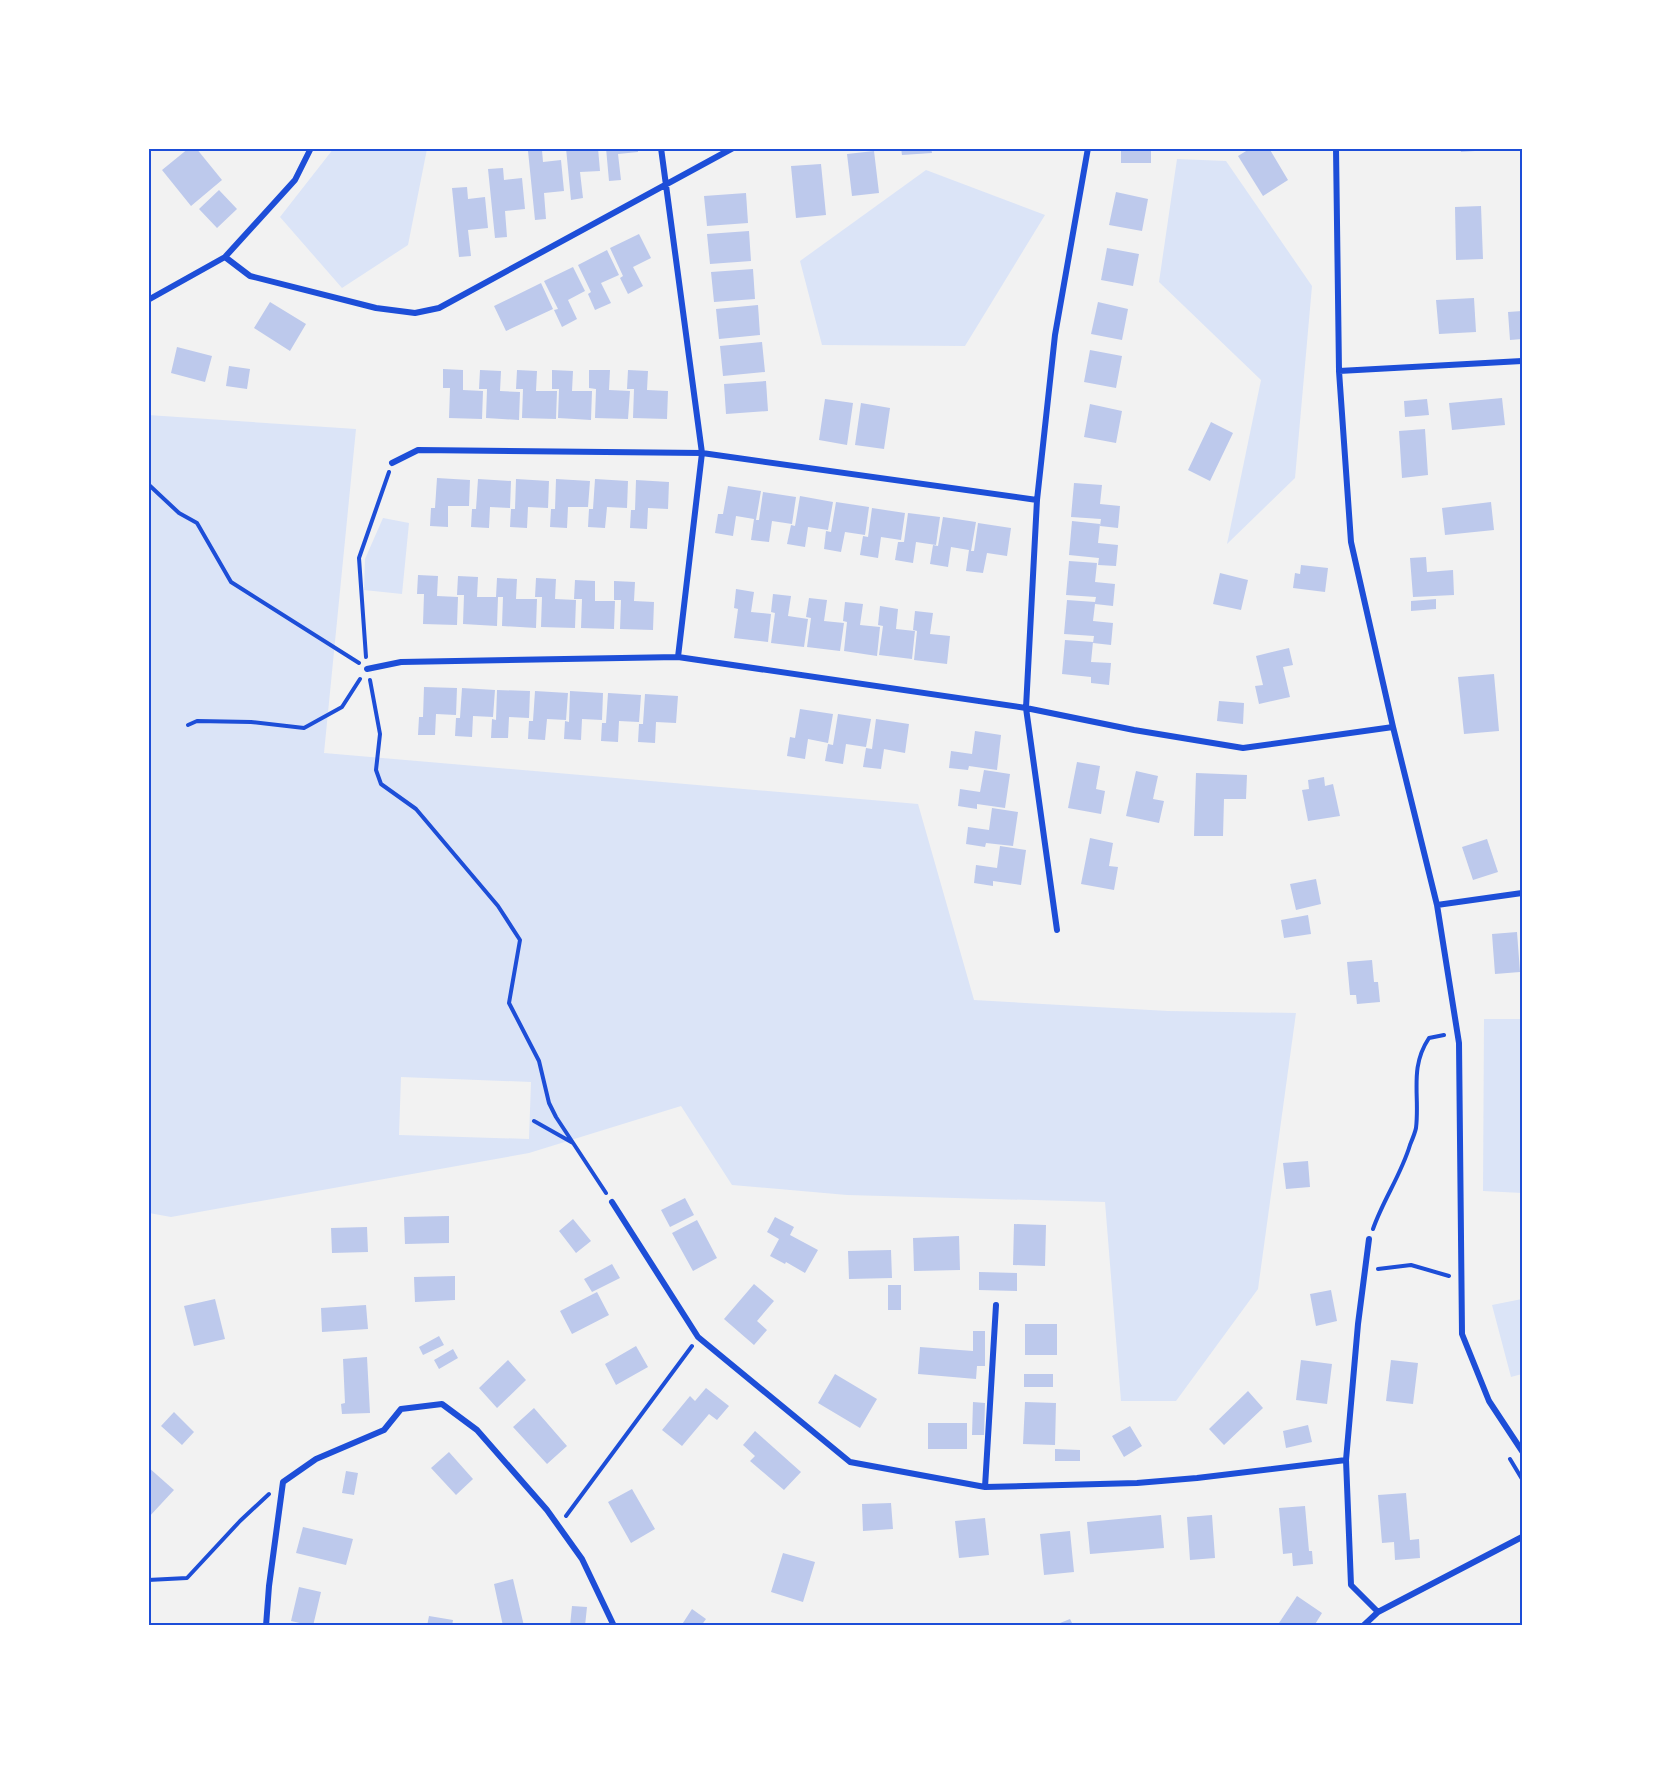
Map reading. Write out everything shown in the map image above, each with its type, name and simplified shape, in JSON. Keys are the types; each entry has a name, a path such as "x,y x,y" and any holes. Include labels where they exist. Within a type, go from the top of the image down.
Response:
{"street":[{"path":"148,300 225,256 296,180 311,148"},
{"path":"661,148 702,453 678,657"},
{"path":"225,256 250,276 376,308 415,313 439,308 733,148"},
{"path":"1057,930 1026,708 1037,500 1055,334 1088,148"},
{"path":"1336,148 1339,371 1351,542 1437,905 1459,1043 1462,1334 1489,1401 1522,1451"},
{"path":"1339,371 1522,361"},
{"path":"392,463 418,450 702,453 1037,500"},
{"path":"367,669 401,663 678,657 1026,708 1134,730 1243,748 1393,727"},
{"path":"1437,905 1522,893"},
{"path":"612,1202 698,1337 850,1462 985,1487 1157,1481 1346,1460"},
{"path":"1369,1239 1358,1324 1346,1460 1351,1585 1378,1612"},
{"path":"985,1487 996,1305"},
{"path":"267,1626 283,1482 316,1459 384,1430 401,1409 442,1404 477,1430 547,1510 582,1559 614,1626"},
{"path":"1364,1626 1378,1612 1522,1537"}],"path":[{"path":"392,463 358,558 367,669 380,734 376,770 381,784 416,809 498,906 520,940 509,1004 539,1061 549,1103 556,1118 612,1202"},
{"path":"148,484 179,513 197,523 231,582 367,669"},
{"path":"188,725 197,721 251,722 304,728 342,707 367,669"},
{"path":"1443,1024 1445,1041"},
{"path":"1369,1239 1404,1165 1416,1129 1416,1071 1422,1049 1429,1038 1444,1035"},
{"path":"534,1122 574,1144"},
{"path":"1365,1271 1410,1265 1450,1276 1450,1265"},
{"path":"558,1526 698,1337"},
{"path":"1505,1451 1522,1479"},
{"path":"148,1580 187,1578 240,1521 283,1482"}],"shaded area":[{"path":"334,148 427,149 408,245 342,288 280,217"},
{"path":"1177,159 1226,161 1312,286 1295,478 1227,544 1261,380 1159,282"},
{"path":"926,170 1045,215 965,346 822,345 800,261"},
{"path":"148,415 356,429 324,753 918,804 974,1000 1168,1011 1296,1013 1258,1289 1176,1401 1121,1401 1105,1202 847,1195 732,1185 681,1106 529,1153 171,1217 149,1213","holes":["401,1077 531,1082 529,1139 399,1135"]},
{"path":"383,518 409,523 402,594 364,590 365,559"},
{"path":"1484,1019 1522,1019 1522,1193 1483,1191"},
{"path":"1522,1299 1522,1374 1511,1377 1492,1305"}],"building":[{"path":"189,148 196,148 222,180 191,206 162,170"},
{"path":"566,148 598,148 600,171 580,172 583,198 571,200"},
{"path":"606,148 638,148 638,152 618,154 621,180 609,181"},
{"path":"901,148 931,148 932,153 902,155"},
{"path":"1121,148 1151,148 1151,163 1121,163"},
{"path":"1251,148 1269,148 1288,180 1263,196 1238,156"},
{"path":"1460,148 1489,148 1489,150 1461,152"},
{"path":"542,150 543,162 561,160 564,191 544,193 546,219 535,220 528,151"},
{"path":"874,151 879,193 852,196 847,154"},
{"path":"821,164 826,215 796,218 791,166"},
{"path":"503,168 504,180 522,178 525,209 505,211 507,237 495,238 488,169"},
{"path":"467,187 468,199 485,197 488,228 468,230 471,256 459,257 452,188"},
{"path":"219,190 237,209 217,228 199,209"},
{"path":"1116,192 1148,199 1142,231 1109,225"},
{"path":"746,193 748,223 707,226 704,196"},
{"path":"1481,206 1483,259 1456,260 1455,207"},
{"path":"749,231 751,261 710,264 707,234"},
{"path":"639,234 651,258 633,267 643,286 628,294 620,278 623,276 610,248"},
{"path":"1107,248 1139,254 1133,286 1101,280"},
{"path":"607,250 619,275 601,283 611,303 595,310 588,294 591,292 578,265"},
{"path":"573,267 585,291 568,300 577,319 562,327 554,310 558,309 544,281"},
{"path":"753,269 755,299 714,302 711,272"},
{"path":"541,283 553,309 506,331 494,306"},
{"path":"1474,298 1476,332 1439,334 1436,300"},
{"path":"270,302 306,324 290,351 254,328"},
{"path":"1098,302 1128,309 1122,340 1091,334"},
{"path":"758,305 760,335 719,339 716,309"},
{"path":"1522,311 1522,339 1510,340 1508,312"},
{"path":"762,342 765,372 723,376 720,346"},
{"path":"177,347 212,356 205,382 171,373"},
{"path":"1090,350 1122,356 1116,388 1084,382"},
{"path":"229,366 250,369 247,389 226,386"},
{"path":"443,369 463,370 463,390 483,391 482,419 449,418 450,388 443,388"},
{"path":"480,370 501,371 500,391 520,392 519,420 486,418 487,389 479,389"},
{"path":"517,370 537,371 536,391 557,391 556,419 522,418 523,389 516,389"},
{"path":"552,370 573,371 572,391 592,391 591,420 558,418 559,389 552,389"},
{"path":"589,370 610,370 609,390 630,391 628,419 595,418 596,389 589,388"},
{"path":"628,370 648,371 647,390 668,391 667,419 633,418 634,389 627,389"},
{"path":"766,381 768,411 726,414 724,384"},
{"path":"1502,398 1505,425 1452,430 1449,403"},
{"path":"825,399 853,403 847,445 819,440"},
{"path":"1427,399 1429,415 1405,417 1404,401"},
{"path":"861,403 890,408 884,449 855,445"},
{"path":"1090,404 1122,411 1116,443 1084,437"},
{"path":"1211,422 1233,433 1210,481 1188,470"},
{"path":"1425,429 1428,475 1402,478 1399,431"},
{"path":"437,478 470,480 469,506 448,506 448,527 430,526 431,508 435,508"},
{"path":"478,479 511,481 510,508 490,507 489,528 471,527 472,509 476,509"},
{"path":"516,479 549,481 548,508 528,507 527,528 510,527 511,509 515,509"},
{"path":"556,479 590,481 588,507 568,507 567,528 550,527 551,509 555,509"},
{"path":"595,479 628,481 627,508 607,507 605,528 588,527 589,509 593,509"},
{"path":"636,480 669,482 668,509 648,508 647,529 630,528 631,510 635,510"},
{"path":"1074,483 1102,485 1100,504 1120,506 1118,528 1100,526 1101,519 1071,517"},
{"path":"728,486 761,491 756,520 759,520 763,492 796,497 792,524 772,521 769,542 751,540 754,519 736,516 733,536 715,533 718,514 723,514"},
{"path":"800,496 833,502 828,530 808,527 805,547 787,544 791,525 795,526"},
{"path":"836,502 869,507 865,535 845,532 841,552 824,549 826,531 831,532"},
{"path":"1491,502 1494,530 1445,535 1442,508"},
{"path":"872,508 905,513 901,540 881,537 878,558 860,555 863,536 868,537"},
{"path":"908,513 940,517 936,545 916,542 913,563 895,560 898,542 904,542"},
{"path":"943,517 976,522 971,551 974,551 978,523 1011,528 1007,556 987,553 983,573 966,571 969,550 951,547 948,567 930,564 933,545 938,546"},
{"path":"1072,521 1100,524 1098,543 1118,545 1116,566 1098,565 1099,558 1069,555"},
{"path":"1426,557 1427,572 1453,570 1454,595 1413,597 1410,558"},
{"path":"1069,561 1097,563 1095,582 1115,584 1113,606 1095,604 1093,621 1113,623 1111,645 1093,643 1094,636 1064,634 1067,600 1095,602 1096,597 1066,595"},
{"path":"1301,565 1328,568 1325,592 1293,588 1295,573 1300,574"},
{"path":"1220,573 1248,580 1241,610 1213,604"},
{"path":"418,575 438,576 437,596 458,597 457,625 423,624 424,594 417,594"},
{"path":"458,576 478,577 477,597 498,597 497,626 463,624 464,595 457,595"},
{"path":"497,578 517,579 516,599 537,599 536,628 502,626 503,597 496,597"},
{"path":"536,578 556,579 555,599 576,600 575,628 541,627 542,597 535,597"},
{"path":"575,580 595,581 595,601 615,601 614,629 581,628 582,599 574,599"},
{"path":"614,581 635,582 634,601 654,602 653,630 620,629 621,600 614,600"},
{"path":"736,589 754,592 751,612 771,614 768,642 734,638 738,609 734,608"},
{"path":"773,594 791,596 788,616 808,619 804,647 771,643 775,613 771,612"},
{"path":"809,598 827,600 824,621 844,623 840,651 807,647 811,618 806,617"},
{"path":"1436,599 1436,609 1411,611 1411,601"},
{"path":"845,602 863,604 860,625 880,627 877,656 844,651 847,622 843,621"},
{"path":"880,606 898,609 896,629 915,631 912,659 879,655 883,626 878,625"},
{"path":"915,611 933,613 930,634 950,636 947,664 914,660 917,631 913,630"},
{"path":"1065,640 1093,642 1091,662 1111,663 1109,685 1091,683 1091,677 1062,674"},
{"path":"1289,648 1293,665 1283,667 1290,697 1259,704 1255,686 1263,685 1256,656"},
{"path":"1494,674 1499,731 1464,734 1458,677"},
{"path":"424,687 457,688 456,715 436,714 435,735 418,735 419,717 423,717"},
{"path":"462,688 495,690 493,717 473,716 472,737 455,736 456,718 460,718"},
{"path":"497,690 530,691 529,718 509,717 508,738 491,738 492,719 496,720"},
{"path":"535,691 568,693 566,720 547,719 545,740 528,739 529,721 533,721"},
{"path":"570,691 603,693 602,720 582,719 581,740 564,739 565,721 569,722"},
{"path":"608,693 641,695 639,722 619,721 618,742 601,741 602,723 606,723"},
{"path":"645,694 678,696 676,723 656,722 655,743 638,742 639,724 643,724"},
{"path":"1219,701 1244,703 1243,724 1217,721"},
{"path":"800,709 833,714 828,743 808,739 805,759 787,756 790,737 795,738"},
{"path":"838,714 871,719 866,747 846,744 843,764 825,761 828,744 833,745"},
{"path":"876,719 909,724 905,753 884,749 881,769 863,767 866,748 872,749"},
{"path":"975,731 1001,735 997,770 969,766 968,770 949,768 951,751 972,754"},
{"path":"1077,762 1100,766 1096,789 1105,791 1101,814 1068,808"},
{"path":"984,770 1010,774 1005,808 977,804 977,809 958,806 960,789 980,792"},
{"path":"1136,771 1158,776 1153,799 1164,801 1159,823 1126,816"},
{"path":"1196,773 1247,775 1246,799 1224,799 1223,836 1194,836"},
{"path":"1324,777 1325,786 1333,784 1340,816 1308,821 1302,790 1309,789 1308,780"},
{"path":"992,808 1018,812 1013,846 986,843 985,847 966,844 968,827 989,830"},
{"path":"1090,838 1113,843 1109,866 1118,867 1114,890 1081,884"},
{"path":"1487,839 1498,872 1473,880 1462,847"},
{"path":"1000,846 1026,850 1021,885 993,881 993,886 974,883 976,865 997,868"},
{"path":"1316,879 1321,904 1296,910 1290,884"},
{"path":"1308,915 1311,934 1284,938 1281,920"},
{"path":"1517,932 1520,972 1495,974 1492,934"},
{"path":"1372,960 1374,982 1378,982 1380,1002 1357,1004 1356,995 1350,995 1347,962"},
{"path":"1308,1161 1310,1187 1286,1189 1283,1163"},
{"path":"685,1198 694,1215 670,1227 661,1210"},
{"path":"449,1216 449,1243 405,1244 404,1217"},
{"path":"775,1217 794,1227 790,1235 818,1250 805,1273 770,1256 779,1239 767,1232"},
{"path":"573,1219 591,1241 576,1253 559,1231"},
{"path":"697,1220 717,1258 693,1271 672,1233"},
{"path":"1014,1224 1046,1225 1045,1266 1013,1265"},
{"path":"367,1227 368,1252 332,1253 331,1228"},
{"path":"959,1236 960,1270 914,1271 913,1238"},
{"path":"891,1250 892,1278 849,1279 848,1251"},
{"path":"612,1264 620,1278 592,1292 584,1279"},
{"path":"979,1272 1017,1273 1017,1291 979,1290"},
{"path":"455,1276 455,1300 415,1302 414,1277"},
{"path":"754,1284 774,1301 757,1321 767,1330 754,1345 724,1319"},
{"path":"888,1285 901,1285 901,1310 888,1310"},
{"path":"1331,1290 1337,1321 1316,1326 1310,1294"},
{"path":"597,1292 609,1315 572,1334 560,1311"},
{"path":"215,1299 225,1339 194,1346 184,1306"},
{"path":"366,1305 368,1329 322,1332 321,1308"},
{"path":"1025,1324 1057,1324 1057,1355 1025,1355"},
{"path":"973,1331 985,1331 985,1366 977,1366 976,1379 918,1374 920,1347 973,1351"},
{"path":"439,1336 444,1345 423,1355 419,1347"},
{"path":"636,1346 648,1367 616,1385 605,1364"},
{"path":"453,1349 458,1358 439,1369 434,1360"},
{"path":"367,1357 370,1413 342,1414 341,1404 345,1403 343,1359"},
{"path":"508,1360 526,1380 497,1408 479,1388"},
{"path":"1301,1360 1332,1364 1327,1404 1296,1400"},
{"path":"1391,1360 1418,1363 1413,1404 1386,1401"},
{"path":"835,1374 877,1399 860,1428 818,1403"},
{"path":"1024,1374 1053,1374 1053,1387 1024,1387"},
{"path":"706,1388 729,1406 717,1420 709,1414 682,1446 662,1430 690,1396 695,1401"},
{"path":"1248,1391 1263,1408 1224,1445 1209,1429"},
{"path":"973,1402 985,1403 984,1435 972,1435"},
{"path":"1025,1402 1056,1403 1055,1445 1023,1444"},
{"path":"534,1408 567,1446 547,1464 513,1427"},
{"path":"174,1412 194,1432 182,1445 161,1426"},
{"path":"928,1423 967,1423 967,1449 928,1449"},
{"path":"1308,1425 1312,1442 1286,1448 1283,1431"},
{"path":"1130,1426 1142,1446 1124,1457 1112,1436"},
{"path":"755,1431 801,1472 784,1490 750,1461 755,1456 743,1445"},
{"path":"1055,1449 1080,1450 1080,1461 1055,1461"},
{"path":"449,1452 473,1479 456,1495 431,1468"},
{"path":"148,1467 174,1490 148,1518"},
{"path":"346,1471 358,1473 354,1495 342,1493"},
{"path":"632,1489 655,1529 631,1543 608,1502"},
{"path":"1406,1493 1410,1540 1419,1539 1420,1558 1395,1560 1394,1542 1382,1543 1378,1495"},
{"path":"891,1503 893,1529 863,1531 862,1504"},
{"path":"1305,1506 1309,1551 1312,1551 1313,1564 1293,1566 1292,1553 1283,1554 1279,1508"},
{"path":"1161,1515 1164,1548 1090,1554 1087,1522"},
{"path":"1212,1515 1215,1558 1190,1560 1187,1517"},
{"path":"985,1518 989,1555 959,1558 955,1521"},
{"path":"303,1527 353,1539 346,1565 296,1553"},
{"path":"1070,1531 1074,1572 1044,1575 1040,1534"},
{"path":"783,1553 815,1562 803,1602 771,1592"},
{"path":"513,1579 524,1626 503,1626 494,1584"},
{"path":"299,1587 321,1592 313,1626 291,1621"},
{"path":"1297,1596 1322,1613 1314,1626 1277,1626"},
{"path":"572,1606 587,1607 585,1626 570,1626"},
{"path":"692,1609 706,1619 701,1626 681,1626"},
{"path":"429,1616 453,1620 452,1626 427,1626"},
{"path":"1070,1619 1073,1625 1055,1625"}]}
